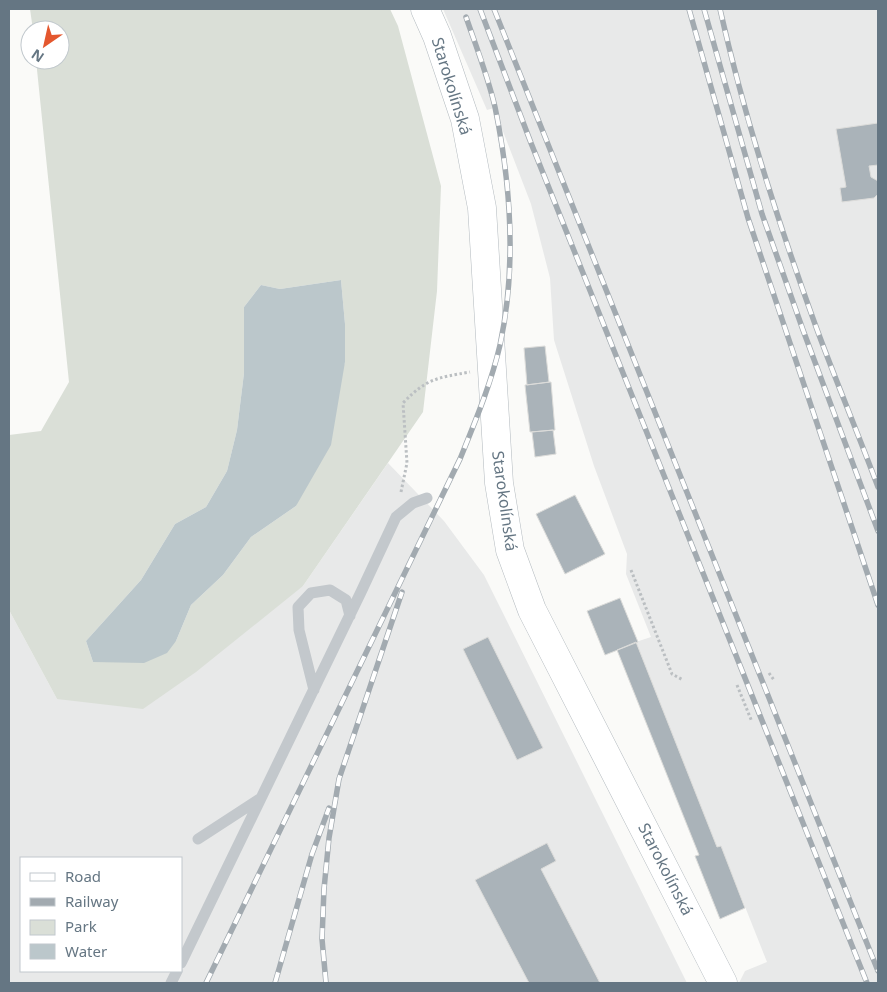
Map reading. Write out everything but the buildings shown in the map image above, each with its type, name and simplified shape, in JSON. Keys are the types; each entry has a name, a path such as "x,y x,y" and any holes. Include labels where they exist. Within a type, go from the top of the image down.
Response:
{"street":[{"name":"Starokolínská","path":"425,9 437,36 467,129 482,208 499,483 509,540 532,610 723,983"}],"lane":[{"path":"182,961 350,616 396,517 413,502 427,498"},
{"path":"314,690 299,630 298,607 311,593 330,590 346,600 350,616"},
{"path":"198,838 262,797"}],"path":[{"path":"396,517 407,463 403,403 416,389 434,378 492,369"},
{"path":"631,570 672,674 683,680"},
{"path":"769,673 774,680"},
{"path":"737,685 752,722"}],"shaded area":[{"path":"443,9 878,9 878,983 739,983 745,971 767,962 721,846 717,847 636,642 651,637 626,574 627,554 594,466 554,340 550,278 531,204 494,108 487,110"},
{"path":"388,463 444,521 484,575 687,983 9,983 9,610 57,699 303,586"}],"green space":[{"path":"30,9 390,9 398,26 441,186 437,291 423,412 303,586 196,672 143,709 57,699 9,610 9,435 41,431 69,382 37,70 70,70 70,20 32,20","holes":["341,280 345,324 345,362 296,506 251,537 223,575 191,605 176,641 122,662 93,662 86,641 141,580 175,524 206,507 227,471 237,430 244,373 244,307 261,285 280,289"]}],"water":[{"path":"341,280 345,324 345,362 331,445 296,506 251,537 223,575 191,605 176,641 167,653 144,663 93,662 86,641 141,580 175,524 206,507 227,471 237,430 244,373 244,307 261,285 280,289"}],"railway":[{"path":"480,9 531,143 867,983"},
{"path":"494,9 878,971"},
{"path":"689,9 748,218 878,605"},
{"path":"704,9 762,214 878,531"},
{"path":"720,9 751,129 788,247 823,345 878,487"},
{"path":"206,983 460,459 482,403 496,360 509,285 510,226 508,196 501,136 495,107 466,17"},
{"path":"326,983 322,939 324,889 329,838 339,779 402,592"},
{"path":"275,983 312,854 329,808"}]}
